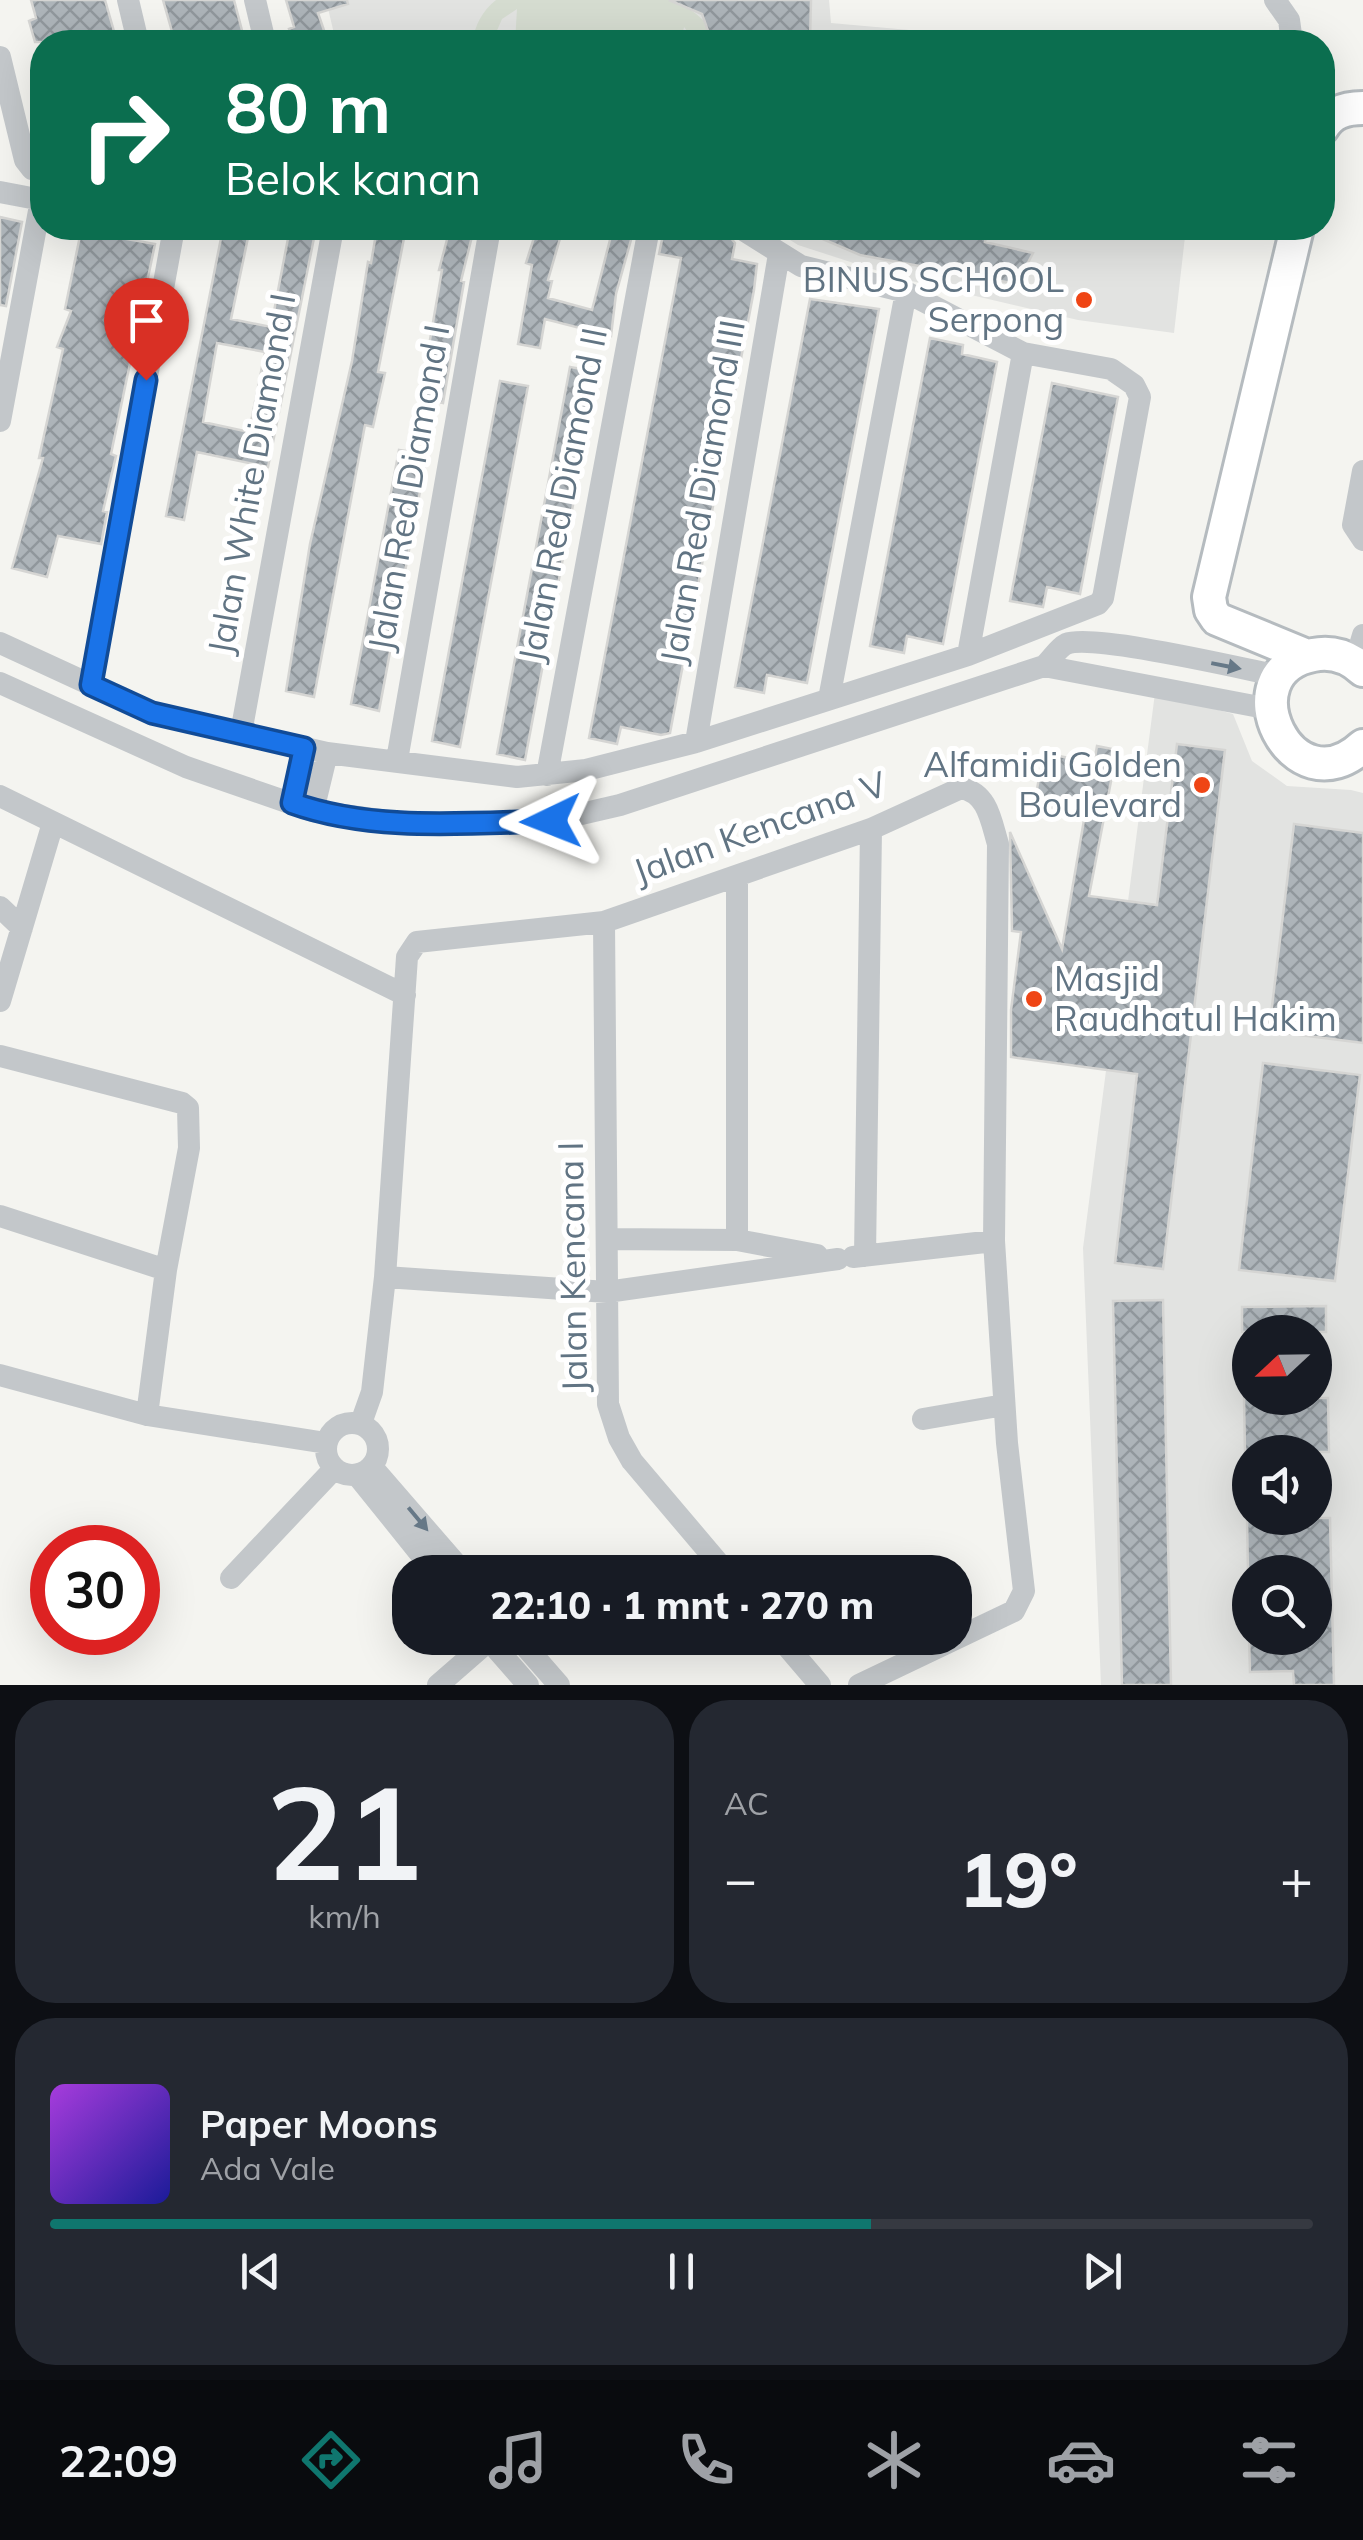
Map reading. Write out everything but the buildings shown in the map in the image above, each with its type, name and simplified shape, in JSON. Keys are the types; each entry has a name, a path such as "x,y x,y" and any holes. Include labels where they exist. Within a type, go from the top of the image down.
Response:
{"street":[{"path":"128,0 135,30"},
{"path":"255,0 262,30"},
{"path":"1274,0 1289,20 1290,30"},
{"path":"0,57 30,150"},
{"path":"1335,117 1350,108 1363,108"},
{"path":"0,192 30,198"},
{"path":"0,422 34,240"},
{"path":"91,685 172,240"},
{"name":"Jalan White Diamond I","path":"240,733 331,240"},
{"name":"Jalan Red Diamond I","path":"397,760 488,240"},
{"name":"Jalan Red Diamond II","path":"547,775 647,240"},
{"path":"0,643 152,713 315,750 517,777 586,770 696,742 968,655 1093,608 1103,598 1140,397 1134,385 1110,369 1023,354 906,292 801,266 758,240"},
{"path":"1294,240 1209,597 1211,610 1217,619 1307,656 1360,656"},
{"name":"Jalan Red Diamond III","path":"696,742 779,254"},
{"path":"829,699 906,292"},
{"path":"968,655 1023,354"},
{"path":"1363,471 1353,524 1363,540"},
{"path":"0,684 186,767 302,807 410,824 551,821 620,805 1044,666 1070,644 1100,642 1280,676"},
{"path":"1156,688 1163,654"},
{"path":"1307,656 1280,676 1272,692 1270,709 1280,739 1297,754 1316,762 1357,757"},
{"path":"1044,666 1270,709"},
{"path":"302,807 315,750"},
{"name":"Jalan Kencana V","path":"366,1419 386,1277 407,956 417,942 604,922 871,829 961,788 979,795 989,812 998,844 994,1240 1004,1405 1024,1591 1014,1611 859,1685"},
{"path":"0,796 405,995"},
{"path":"0,1001 54,823"},
{"path":"864,1256 871,829"},
{"path":"736,876 737,1240"},
{"path":"0,906 22,928"},
{"name":"Jalan Kencana I","path":"604,922 608,1404 619,1438 632,1461 712,1555"},
{"path":"0,1056 182,1103 188,1108 189,1148 166,1270 148,1415"},
{"path":"0,1216 166,1270"},
{"path":"607,1239 737,1240 838,1259"},
{"path":"386,1277 607,1292 994,1240"},
{"path":"0,1375 148,1415 326,1444"},
{"path":"923,1418 1004,1405"},
{"path":"231,1578 354,1470 378,1455 378,1442 366,1419 339,1426 326,1444 327,1457 354,1470 445,1555"},
{"path":"354,1470 422,1555"},
{"path":"438,1685 471,1655"},
{"path":"503,1655 528,1685"},
{"path":"533,1655 559,1685"},
{"path":"794,1655 820,1685"}],"shaded area":[{"path":"326,0 829,0 831,23 909,30 333,30"},
{"path":"496,0 672,0 699,16 710,30 516,30 517,9 502,19 497,30 475,30"},
{"name":"BINUS SCHOOL Serpong","path":"790,240 1185,240 1174,333 1078,320 903,279"},
{"path":"1155,693 1233,714 1252,761 1287,786 1363,793 1363,1685 1101,1685 1083,1248"}],"place":[{"name":"BINUS SCHOOL Serpong","path":"1084,300"},
{"name":"Alfamidi Golden Boulevard","path":"1202,785"},
{"name":"Masjid Raudhatul Hakim","path":"1034,999"}],"route":[{"path":"146,380 91,685 152,713 304,748 292,803 314,811 410,824 551,821"}]}
